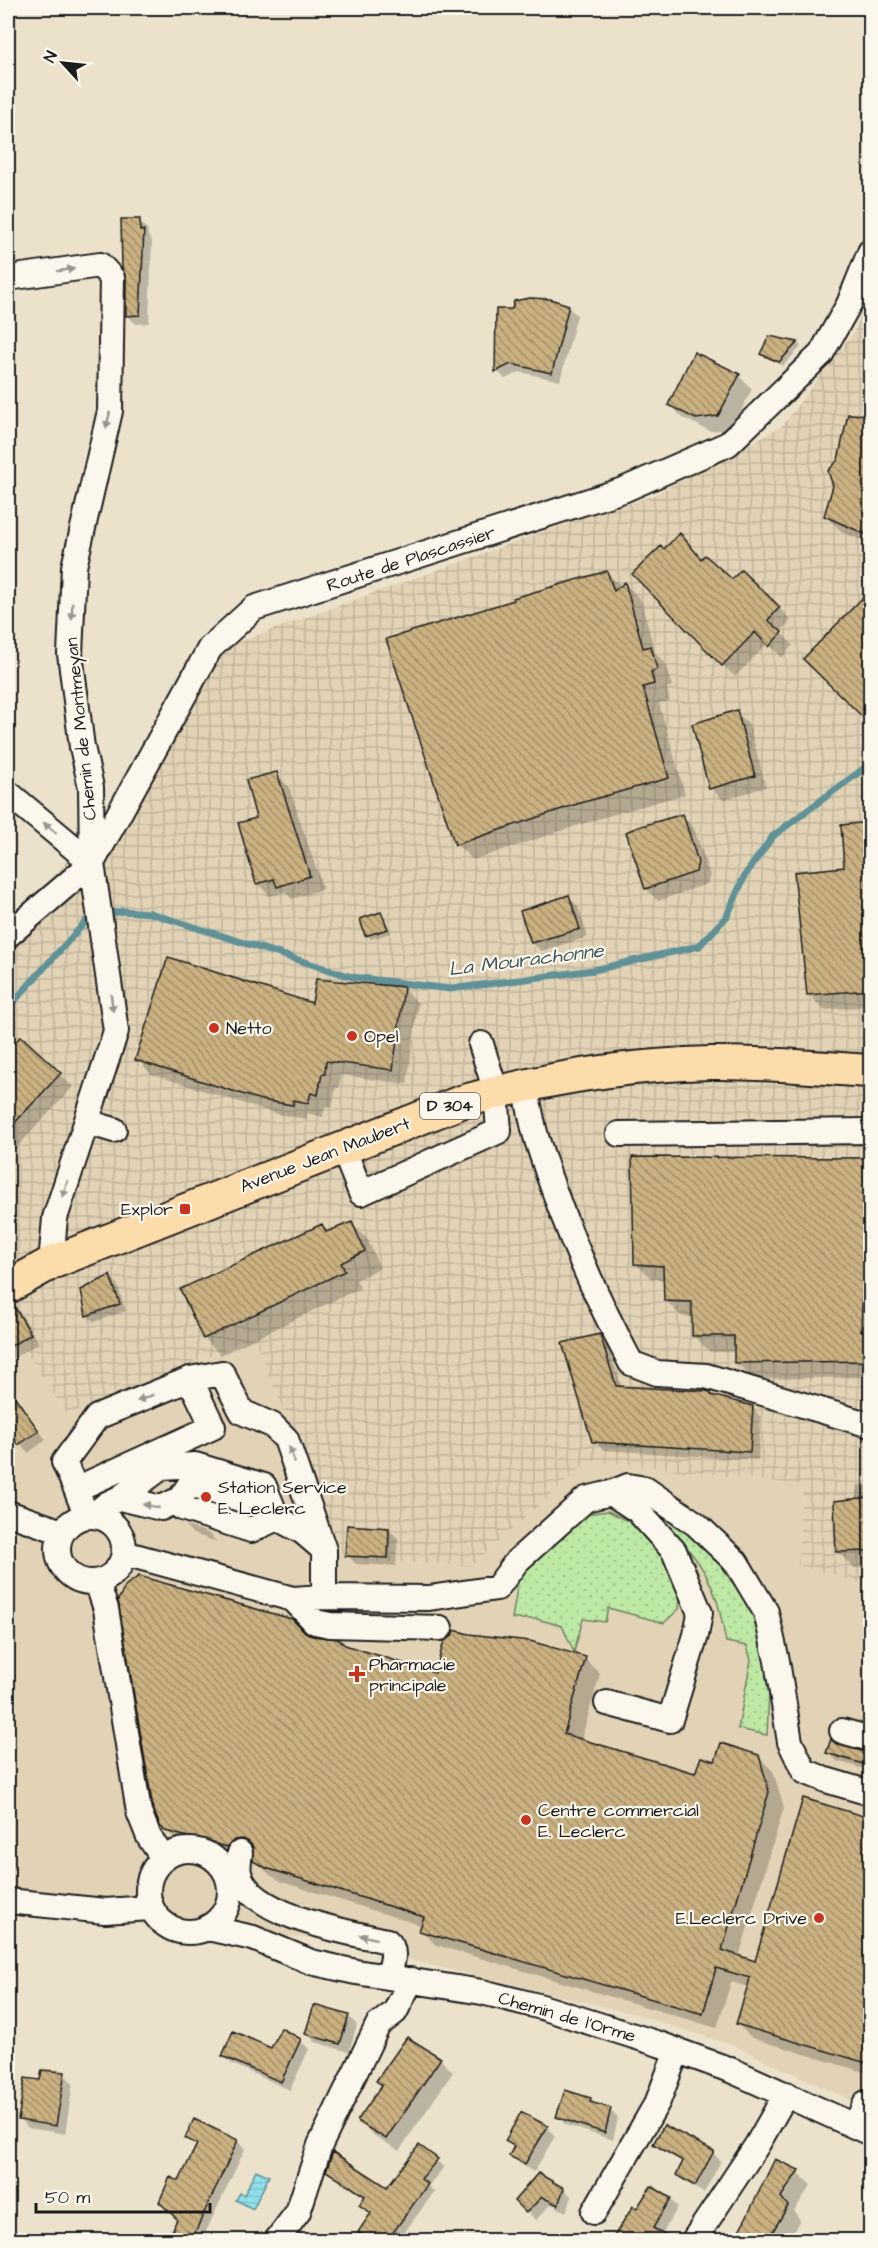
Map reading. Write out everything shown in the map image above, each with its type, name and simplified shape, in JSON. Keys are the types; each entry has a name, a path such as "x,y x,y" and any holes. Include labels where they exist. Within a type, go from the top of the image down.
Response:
{"main road":[{"name":"Avenue Jean Maubert","path":"8,1287 51,1263 461,1102 511,1088 594,1072 709,1063 767,1064 870,1071"}],"street":[{"name":"Route de Plascassier","path":"8,935 92,863 210,648 254,608 623,490 728,444 821,354 849,304 870,252"},
{"name":"Chemin de Montmeyan","path":"8,278 100,265 112,278 110,411 74,567 70,654 82,747 91,787 92,863"},
{"path":"8,793 92,863 116,1031 55,1218 51,1263"},
{"path":"481,1044 511,1088 537,1141 572,1241 603,1310 631,1363 657,1373 706,1376 870,1425"},
{"path":"343,1148 361,1193 499,1131 511,1088"},
{"path":"87,1122 114,1130"},
{"path":"619,1134 870,1131"},
{"path":"277,1518 264,1486 195,1465 162,1467 120,1498 88,1516 70,1522 62,1532 57,1550 64,1570 74,1578 85,1582 97,1582 107,1578 115,1572 124,1553 124,1542 113,1524 88,1516 64,1462 97,1417 190,1379 222,1373 242,1412 272,1425 286,1439 324,1550 324,1597"},
{"path":"76,1489 213,1427 190,1379"},
{"path":"120,1498 161,1508 180,1499 190,1484 260,1505 277,1518 303,1532 324,1550"},
{"path":"292,1609 324,1597 429,1598 497,1588 517,1561 586,1499 628,1486 645,1490 696,1524 736,1562 766,1612 777,1661 790,1742 804,1772 870,1793"},
{"path":"607,1702 670,1720 696,1635 700,1613 674,1551 637,1510 610,1493"},
{"path":"8,1513 62,1532"},
{"path":"124,1553 292,1609 315,1622 330,1625 440,1628"},
{"path":"97,1582 106,1609 139,1812 149,1837 163,1858"},
{"path":"842,1731 870,1740"},
{"path":"189,1850 202,1852 214,1858 223,1868 230,1893 227,1906 219,1919 208,1928 198,1932 183,1932 170,1928 158,1920 150,1908 147,1894 148,1881 154,1868 163,1858 175,1852 189,1850"},
{"path":"240,1853 239,1875 258,1900 326,1928 387,1941 394,1950 400,1978 395,2012 378,2025 320,2145 298,2212 277,2241"},
{"path":"8,1901 105,1911 150,1908"},
{"name":"Chemin de l'Orme","path":"227,1906 253,1938"},
{"name":"Chemin de l'Orme","path":"208,1928 253,1938 311,1962 356,1972 482,1992 542,2007 733,2071 863,2130"},
{"path":"594,2212 658,2101 677,2051"},
{"path":"694,2241 757,2145 786,2094"},
{"path":"863,2130 866,2103 870,2105"}],"shaded area":[{"path":"870,291 870,1585 798,1565 802,1485 590,1460 471,1566 345,1560 254,1338 67,1415 8,1324 8,938 230,645 587,516 652,496 782,426 855,330"},
{"path":"8,1324 67,1415 254,1338 345,1560 471,1566 590,1460 802,1485 798,1565 870,1585 870,2109 732,2045 634,2014 322,1939 8,1914"}],"green space":[{"path":"632,1492 705,1544 748,1604 764,1633 770,1668 767,1735 738,1729 751,1660 747,1646 726,1642 717,1601 703,1569 682,1542"},
{"path":"608,1511 628,1521 659,1546 681,1587 679,1609 664,1623 608,1608 605,1622 583,1619 574,1652 562,1626 537,1619 512,1619 518,1582 530,1561 578,1515"}],"water":[{"path":"256,2170 269,2176 253,2209 236,2200 240,2193 244,2195"}],"building":[{"path":"121,219 140,219 140,231 144,230 140,315 126,316 126,278 122,268"},
{"path":"530,298 550,299 569,305 552,373 511,364 495,372 496,309 512,309 514,301"},
{"path":"769,336 798,342 779,362 760,354"},
{"path":"694,352 740,374 718,416 696,419 668,405"},
{"path":"848,414 870,415 870,536 824,516 833,486 828,471 838,460"},
{"path":"680,533 701,559 705,555 732,579 741,570 780,607 768,620 782,632 769,647 755,632 722,666 632,574 661,546 664,549"},
{"path":"607,571 614,591 625,582 643,648 651,646 657,669 651,672 654,684 643,687 669,778 577,804 455,845 386,639 514,600 513,598"},
{"path":"870,590 870,724 803,659"},
{"path":"737,710 755,776 709,789 692,724"},
{"path":"277,772 310,876 277,887 274,879 256,884 238,823 256,818 246,780"},
{"path":"683,814 698,862 696,872 645,889 626,832"},
{"path":"870,822 870,990 807,995 794,872 844,867 841,825"},
{"path":"569,895 580,929 531,943 520,911"},
{"path":"381,912 388,929 365,936 360,919"},
{"path":"168,957 312,1003 316,979 404,987 393,1070 326,1061 325,1074 322,1074 318,1095 311,1093 308,1103 293,1100 293,1105 261,1100 135,1060"},
{"path":"21,1036 61,1073 8,1130 8,1050"},
{"path":"632,1157 870,1158 870,1283 863,1283 861,1331 864,1330 865,1361 734,1363 734,1336 692,1336 692,1302 664,1301 663,1266 634,1264"},
{"path":"352,1222 365,1251 341,1263 345,1271 203,1339 180,1289 322,1224 326,1232"},
{"path":"110,1275 120,1304 86,1316 81,1290"},
{"path":"13,1304 31,1334 8,1348 8,1305"},
{"path":"600,1334 616,1386 706,1391 711,1392 711,1395 753,1406 750,1452 592,1442 562,1343"},
{"path":"8,1387 39,1431 18,1445 8,1430"},
{"path":"870,1497 870,1551 836,1552 834,1501"},
{"path":"347,1525 389,1528 388,1558 345,1556"},
{"name":"Centre commercial E. Leclerc","path":"139,1576 292,1619 312,1636 338,1639 345,1645 435,1673 444,1641 452,1636 454,1630 469,1634 530,1641 586,1657 564,1734 695,1773 701,1757 715,1761 721,1743 759,1755 769,1792 722,1950 755,1961 803,1798 870,1818 870,2064 736,2024 750,1978 716,1968 703,2014 419,1931 424,1917 266,1868 253,1861 253,1847 243,1839 234,1840 227,1847 165,1831 160,1826 153,1808 118,1600 126,1585"},
{"path":"831,1739 838,1745 870,1753 870,1766 826,1753"},
{"path":"314,2005 349,2015 340,2044 305,2034"},
{"path":"281,2028 301,2039 281,2082 222,2056 233,2031 271,2048"},
{"path":"407,2037 441,2058 386,2139 357,2121 382,2085 376,2081"},
{"path":"42,2070 65,2072 56,2126 18,2120 25,2078 40,2080"},
{"path":"565,2090 591,2098 590,2102 611,2108 605,2133 556,2117"},
{"path":"521,2112 548,2126 525,2164 509,2156 514,2146 505,2141"},
{"path":"194,2119 238,2140 191,2241 184,2241 171,2234 177,2219 159,2202 170,2177 179,2181 197,2144 185,2138"},
{"path":"664,2125 714,2151 695,2186 676,2175 683,2161 653,2144"},
{"path":"419,2145 438,2159 421,2179 428,2184 387,2241 370,2241 358,2232 371,2213 359,2205 365,2196 326,2171 333,2152 387,2187"},
{"path":"775,2159 799,2170 781,2197 788,2206 767,2241 733,2241 747,2216"},
{"path":"538,2173 564,2188 558,2205 542,2197 526,2213 514,2201"},
{"path":"651,2186 671,2198 653,2228 678,2241 611,2241 633,2206 637,2208"}],"waterway":[{"name":"La Mourachonne","path":"8,1008 89,918 123,911 150,913 352,977 450,989 594,970 699,946 727,916 745,875 773,836 870,764"}],"place":[{"name":"Netto","path":"214,1028"},
{"name":"Opel","path":"352,1036"},
{"name":"Explor","path":"185,1209"},
{"name":"Station Service E. Leclerc","path":"206,1497"},
{"name":"Pharmacie principale","path":"357,1674"},
{"name":"Centre commercial E. Leclerc","path":"526,1820"},
{"name":"E.Leclerc Drive","path":"819,1918"}]}
